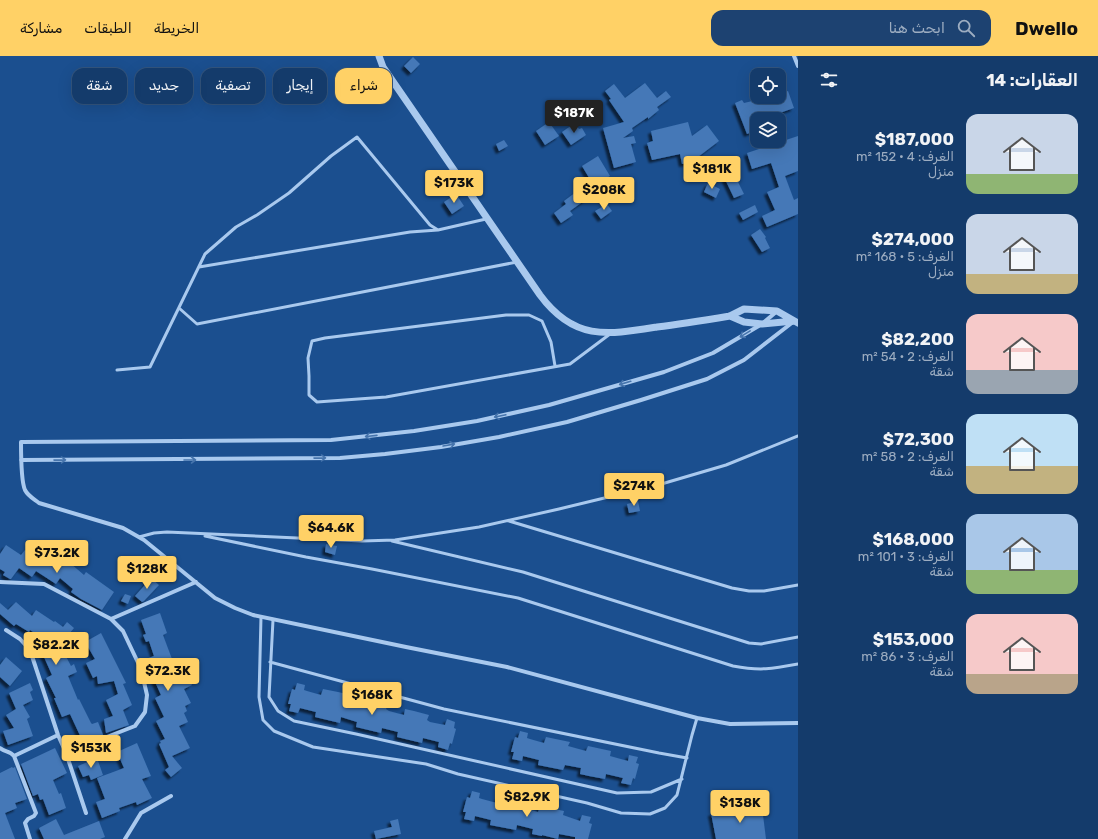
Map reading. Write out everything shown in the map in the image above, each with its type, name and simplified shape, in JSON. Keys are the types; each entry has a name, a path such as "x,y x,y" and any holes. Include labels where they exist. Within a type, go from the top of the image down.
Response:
{"street":[{"path":"379,56 383,67 544,300 556,313 575,326 586,330 610,334 730,316 744,309 777,311 796,322"},
{"path":"794,56 798,66"},
{"path":"777,311 762,324 713,353 664,372 549,405 476,421 331,440 21,442 21,460 24,489 39,503 123,528 138,537 215,598 234,608 273,620 507,667 697,718 730,724 798,722"},
{"path":"730,316 744,322 762,324 796,322"},
{"path":"21,460 340,458 427,449 499,437 566,422 707,378 744,360 796,322"},
{"path":"0,582 44,584 111,618 123,631 141,669 147,695 145,712 135,726 66,753"},
{"path":"111,618 196,582"},
{"path":"6,630 20,639 30,650 86,813"},
{"path":"14,756 58,735"},
{"path":"0,748 3,751 10,752 14,756 36,813 25,823 30,839"},
{"path":"126,839 141,812 171,796"}],"lane":[{"path":"117,370 150,367 205,254 236,227 289,192 331,156 357,137 430,225 438,230"},
{"path":"199,267 402,233 438,230 488,219"},
{"path":"179,308 197,324 517,262"},
{"path":"555,366 551,342 542,321 529,315 506,315 325,338 312,341 308,358 309,395 317,402 386,397 570,364 610,334"},
{"path":"138,537 154,533 167,532 362,541 386,540 479,527 658,484 726,465 798,436"},
{"path":"508,521 732,588 749,591 764,591 798,585"},
{"path":"193,534 518,598 733,666 751,670 770,670 798,664"},
{"path":"386,540 523,572 749,643 761,644 798,637"},
{"path":"261,617 259,697 263,720 274,732 313,747 426,764 458,774 587,803 621,813 650,814 665,808 677,795 697,718"},
{"path":"273,620 269,697 278,711 294,721 618,793 651,792 682,780"},
{"path":"270,662 444,708 687,758"}],"building":[{"path":"413,57 420,64 411,73 404,66"},
{"path":"645,83 657,98 666,91 671,97 657,107 659,110 648,119 648,117 632,128 633,131 623,138 634,136 636,143 631,144 636,162 614,168 603,128 624,122 609,100 611,99 605,91 614,84 625,98"},
{"path":"788,91 794,108 782,112 750,112 750,133 747,134 735,103 742,100 744,103 750,102 750,104 786,104 786,92"},
{"path":"549,122 559,136 545,145 536,131"},
{"path":"688,122 692,136 707,125 719,141 698,157 699,161 682,164 680,154 652,160 647,143 653,141 651,131"},
{"path":"575,123 579,129 582,128 586,135 571,145 562,132"},
{"path":"798,136 798,171 785,176 794,200 798,198 798,214 767,227 762,216 775,210 767,192 779,187 771,163 752,169 747,153 762,148 786,148 786,140"},
{"path":"504,140 508,146 499,151 496,144"},
{"path":"598,156 610,176 594,186 582,166"},
{"path":"732,170 744,194 734,198 723,175"},
{"path":"708,183 720,189 716,198 704,192"},
{"path":"576,192 579,196 584,192 588,198 570,211 573,215 561,223 554,213 566,204 564,201"},
{"path":"456,194 464,206 452,214 444,202"},
{"path":"607,204 612,211 601,219 595,211"},
{"path":"755,205 758,212 743,220 739,213"},
{"path":"760,229 766,237 765,238 770,248 762,252 751,235"},
{"path":"638,501 640,511 629,513 627,504"},
{"path":"326,544 337,546 335,555 325,552"},
{"path":"6,545 21,555 25,550 41,560 45,553 51,558 56,551 84,575 86,572 114,592 102,610 71,592 73,589 60,578 56,584 36,571 32,577 19,568 10,579 3,575 5,572 0,569 0,554"},
{"path":"151,578 159,585 142,602 135,596"},
{"path":"125,594 131,596 128,604 121,601"},
{"path":"16,602 32,616 36,610 63,627 67,622 74,628 60,645 71,666 74,664 77,672 68,676 78,700 79,699 91,723 98,722 103,735 83,742 70,714 62,717 54,698 56,698 46,678 52,675 40,648 51,644 30,630 29,632 16,624 14,626 0,614 0,603 8,610"},
{"path":"160,613 167,633 163,635 175,667 182,664 192,685 184,689 191,703 185,706 187,711 184,713 188,722 179,726 190,748 172,756 182,768 171,777 165,770 169,767 159,744 161,743 160,741 165,739 156,721 164,717 155,698 161,695 151,673 148,674 143,660 154,656 149,641 146,642 143,635 146,634 141,620"},
{"path":"101,633 126,683 123,684 132,705 123,710 129,725 106,733 104,719 113,716 106,700 118,694 114,681 98,684 97,676 93,678 86,663 95,659 85,642"},
{"path":"6,657 22,671 10,686 0,677 0,665"},
{"path":"30,683 33,690 30,692 33,700 23,705 30,717 27,719 33,736 8,745 3,731 14,728 6,715 16,709 9,693"},
{"path":"297,683 305,685 304,690 321,695 323,689 347,694 345,699 363,705 364,699 388,705 386,709 389,711 404,715 405,709 429,715 427,720 430,722 445,725 447,719 455,722 454,728 456,729 452,744 450,743 448,750 438,747 439,742 423,738 422,743 397,737 398,732 382,728 381,733 356,727 357,722 341,717 340,723 315,717 316,712 300,708 298,713 289,711 291,704 288,704 292,689 295,690"},
{"path":"520,731 528,733 527,738 544,743 546,737 570,742 568,746 586,751 588,746 611,751 610,756 628,761 629,755 638,757 636,763 639,764 635,779 633,778 631,785 621,783 623,778 606,774 605,779 580,774 581,768 565,765 563,770 538,765 539,760 523,756 522,761 512,759 514,752 511,752 515,737 518,738"},
{"path":"137,743 151,776 142,779 152,798 137,805 136,802 119,808 120,811 102,818 96,802 105,799 97,778 124,768 117,752"},
{"path":"55,748 67,773 53,780 59,794 61,793 66,808 49,815 43,799 40,800 38,794 33,796 21,764"},
{"path":"97,758 103,775 91,780 89,775 83,777 78,766"},
{"path":"15,767 27,799 15,803 17,808 5,813 15,839 0,839 0,773"},
{"path":"472,791 480,793 479,798 497,803 498,797 522,802 521,807 538,812 540,806 564,811 563,815 580,821 582,815 591,817 589,823 592,824 588,839 575,839 575,837 559,834 558,839 532,834 533,829 517,825 516,830 490,825 491,820 475,816 474,821 464,819 466,812 463,812 467,797 470,798"},
{"path":"762,807 766,839 716,839 711,813"},
{"path":"56,819 64,835 99,821 105,837 100,839 44,839 39,828"},
{"path":"398,819 401,834 376,839 374,831 392,827 390,821"}]}
